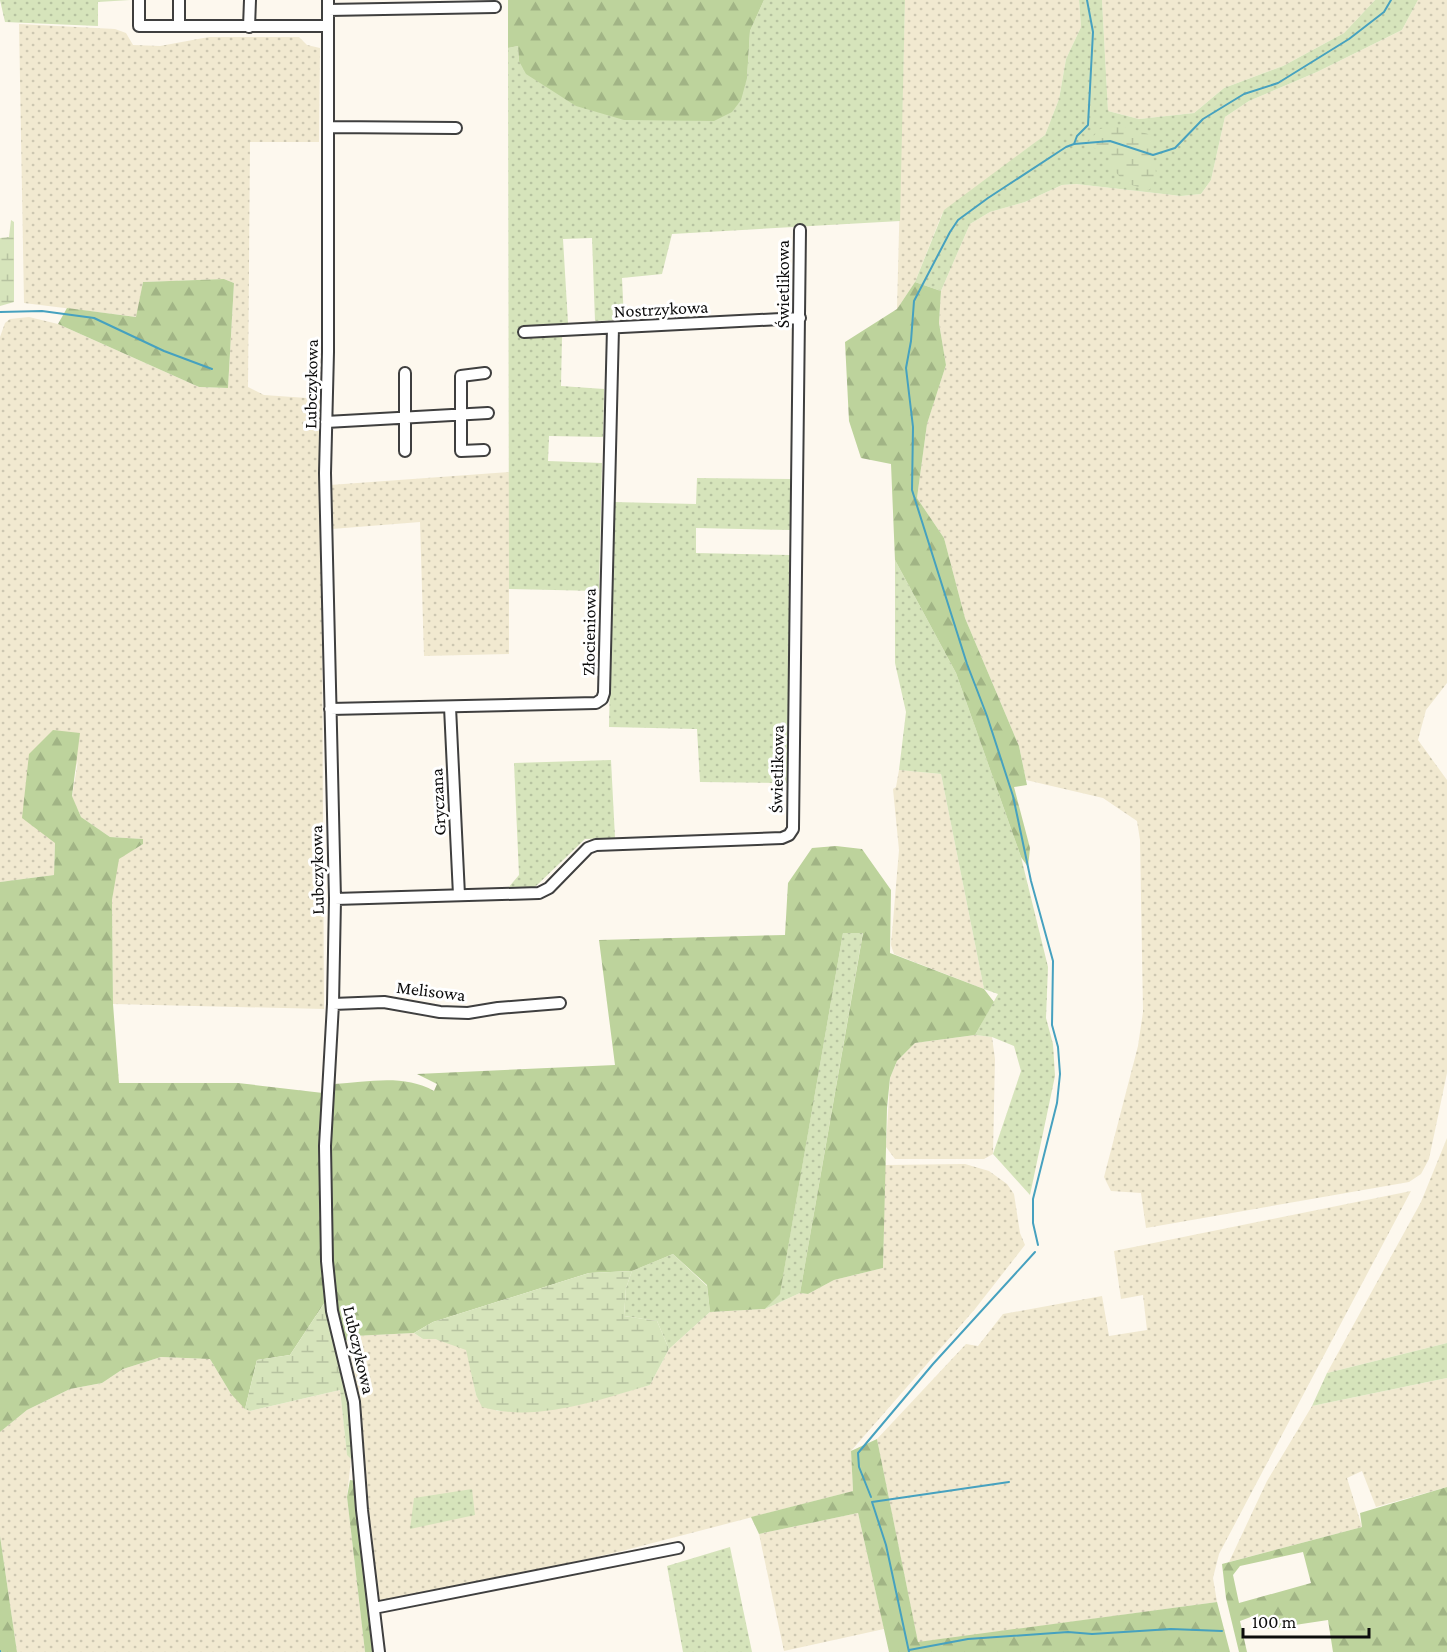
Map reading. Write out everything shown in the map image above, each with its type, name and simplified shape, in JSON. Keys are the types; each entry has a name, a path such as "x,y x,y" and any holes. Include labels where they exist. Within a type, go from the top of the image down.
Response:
{"street":[{"path":"139,0 139,26 328,26"},
{"path":"179,0 179,26"},
{"path":"249,27 250,0"},
{"name":"Lubczykowa","path":"379,1652 362,1510 354,1402 329,1292 325,1146 333,1004 335,899 330,709 327,422 328,5 495,7"},
{"path":"328,128 456,128"},
{"name":"Świetlikowa","path":"335,899 539,893 549,888 588,848 596,845 782,838 789,835 793,829 800,230"},
{"name":"Nostrzykowa","path":"524,332 800,318"},
{"name":"Złocieniowa","path":"330,709 596,703 602,699 604,693 613,328"},
{"path":"405,373 405,452"},
{"path":"484,450 461,451 461,376 485,373"},
{"path":"327,422 488,413"},
{"name":"Gryczana","path":"450,707 459,895"},
{"name":"Melisowa","path":"333,1004 384,1002 440,1012 468,1013 498,1008 560,1004"},
{"path":"374,1608 678,1548"}],"shaded area":[{"path":"905,0 1079,0 1081,27 1066,59 1059,99 1045,135 942,214 915,282 897,309"},
{"path":"1102,0 1375,0 1344,33 1283,66 1224,88 1194,113 1139,119 1108,111"},
{"path":"1418,0 1447,0 1447,683 1426,710 1418,740 1447,780 1447,1073 1429,1159 1421,1174 1409,1182 1146,1228 1141,1193 1111,1191 1104,1177 1138,1046 1143,1012 1140,840 1137,821 1103,798 1026,780 1019,746 965,618 944,538 917,498 927,424 946,365 939,323 941,291 970,224 990,212 1025,202 1062,185 1076,184 1181,196 1201,194 1211,180 1225,117 1249,101 1317,72 1402,30"},
{"path":"19,24 115,29 126,33 133,45 160,46 209,37 299,37 307,45 320,48 319,142 250,142 248,387 264,395 321,399 324,1009 113,1004 112,900 116,866 119,858 143,844 143,839 110,837 81,817 72,797 78,760 55,843 54,875 0,882 0,337 5,323 10,319 29,317 58,324 199,387 228,388 234,283 224,279 143,282 137,317 24,303"},
{"path":"509,472 509,654 424,656 420,522 332,529 330,485"},
{"path":"899,770 941,774 984,989 894,954 891,945 899,850 893,789 896,787"},
{"path":"975,1035 992,1037 995,1059 993,1154 984,1159 895,1159 886,1147 890,1078 897,1061 915,1043"},
{"path":"1447,1138 1447,1343 1327,1373 1421,1202"},
{"path":"965,1164 989,1171 1007,1184 1014,1194 1020,1233 1025,1245 975,1309 851,1451 853,1491 618,1552 485,1582 391,1601 380,1600 375,1595 355,1378 348,1341 354,1336 414,1333 423,1339 435,1339 467,1349 476,1395 497,1411 578,1405 650,1385 669,1349 710,1312 765,1309 800,1293 808,1294 834,1280 883,1268 885,1165"},
{"path":"1411,1191 1219,1554 1213,1578 1217,1602 918,1643 877,1439 966,1344 978,1346 1003,1314 1102,1296 1109,1336 1147,1330 1143,1295 1121,1299 1114,1251"},
{"path":"161,1357 210,1359 231,1394 250,1411 340,1390 347,1454 351,1459 347,1497 365,1652 17,1652 0,1536 0,1432 27,1410 70,1389 102,1383 123,1369"},
{"path":"1447,1378 1447,1487 1376,1507 1362,1471 1347,1478 1362,1527 1229,1562 1267,1481 1312,1406"},
{"path":"858,1513 884,1629 784,1651 759,1534"}],"green space":[{"path":"0,0 130,0 98,2 98,26 5,22"},
{"path":"508,0 764,0 750,31 747,78 741,100 732,112 714,121 624,120 576,106 526,74 519,61 518,46 508,48"},
{"path":"764,0 905,0 900,221 672,234 662,274 622,278 624,320 595,321 592,238 563,239 568,323 545,335 562,337 561,386 604,389 603,437 549,436 548,461 602,463 599,591 509,589 508,48 518,46 519,61 747,78 750,31"},
{"path":"1079,0 1102,0 1108,111 1139,119 1194,113 1224,88 1283,66 1344,33 1375,0 1418,0 1402,30 1317,72 1249,101 1225,117 1211,180 1201,194 1181,196 1076,184 1062,185 1025,202 990,212 970,224 941,291 915,282 944,210 1045,135 1059,99 1066,59 1081,27"},
{"path":"1118,125 1148,134 1153,145 1150,152 1156,172 1149,190 1125,183 1109,164 1113,161 1111,154 1089,146 1088,142 1100,129"},
{"path":"11,220 14,222 14,302 0,306 0,238 9,237"},
{"path":"224,279 234,283 228,388 199,387 58,324 67,308 136,317 143,282"},
{"path":"915,282 941,291 939,323 946,365 927,424 917,498 944,538 965,618 1019,746 1027,785 1014,787 1030,848 1028,867 1021,857 956,673 895,560 891,464 861,458 849,421 845,342 897,309"},
{"path":"697,478 791,479 790,530 696,528 696,553 790,555 787,783 700,782 697,729 609,727 614,502 696,504"},
{"path":"895,560 956,673 1021,857 1048,967 1046,1018 1053,1044 1055,1076 1030,1195 993,1154 1021,1071 1014,1046 992,1037 975,1035 998,994 984,989 941,774 899,770 906,712 895,663"},
{"path":"53,730 80,733 72,796 81,817 110,837 143,839 143,844 119,859 112,900 113,1004 119,1083 238,1083 323,1093 320,1155 325,1302 290,1355 257,1360 245,1409 231,1394 210,1359 161,1357 123,1369 102,1383 70,1389 27,1410 0,1432 0,882 54,875 55,843 22,818 29,754"},
{"path":"611,760 615,838 585,839 535,887 508,888 519,875 514,763"},
{"path":"836,846 862,849 891,890 890,953 984,989 994,1002 975,1035 915,1043 897,1061 890,1078 887,1108 883,1268 834,1280 808,1294 800,1293 863,933 843,933 780,1294 765,1309 710,1312 707,1285 673,1254 632,1271 589,1273 433,1322 414,1333 354,1336 348,1341 344,1338 332,1292 329,1172 334,1084 398,1081 410,1082 434,1091 437,1084 417,1074 615,1065 599,940 785,935 788,883 812,848"},
{"path":"863,932 800,1293 765,1309 780,1293 843,933"},
{"path":"673,1254 707,1286 710,1312 669,1349 657,1321 624,1316 626,1288 632,1271"},
{"path":"632,1271 626,1288 624,1316 657,1321 669,1349 650,1385 588,1403 567,1408 524,1412 482,1407 476,1395 466,1350 435,1339 423,1339 414,1333 433,1322 589,1273"},
{"path":"325,1302 346,1378 354,1454 351,1459 347,1455 340,1390 250,1411 245,1409 257,1360 290,1355"},
{"path":"1447,1343 1447,1378 1312,1406 1327,1373"},
{"path":"877,1439 918,1642 1217,1602 1230,1652 889,1652 858,1513 759,1534 751,1517 853,1491 851,1451"},
{"path":"350,1480 356,1481 375,1652 365,1652 347,1497"},
{"path":"1447,1487 1447,1652 1333,1652 1328,1620 1268,1629 1256,1615 1240,1621 1247,1652 1239,1652 1226,1598 1222,1564 1362,1527 1360,1513","holes":["1303,1552 1311,1583 1239,1603 1233,1575 1240,1566"]},
{"path":"472,1489 475,1515 410,1529 414,1498"},
{"path":"0,1536 17,1652 0,1652"},
{"path":"730,1547 752,1652 683,1652 667,1566"}],"waterway":[{"path":"1074,144 1077,136 1088,125 1093,32 1087,0"},
{"path":"1038,1245 1033,1223 1033,1199 1057,1103 1060,1074 1058,1047 1052,1025 1053,961 1031,881 1013,796 967,664 912,490 913,427 906,368 914,301 958,220 1066,147 1074,144 1110,141 1153,155 1175,148 1203,119 1244,94 1278,83 1349,39 1384,12 1391,0"},
{"path":"0,312 42,311 94,318 164,351 212,369"},
{"path":"871,1497 859,1467 858,1453 933,1364 1035,1252"},
{"path":"909,1652 886,1545 872,1502 1009,1482"},
{"path":"909,1650 968,1639 1068,1632 1092,1634 1171,1629 1222,1631"}]}
